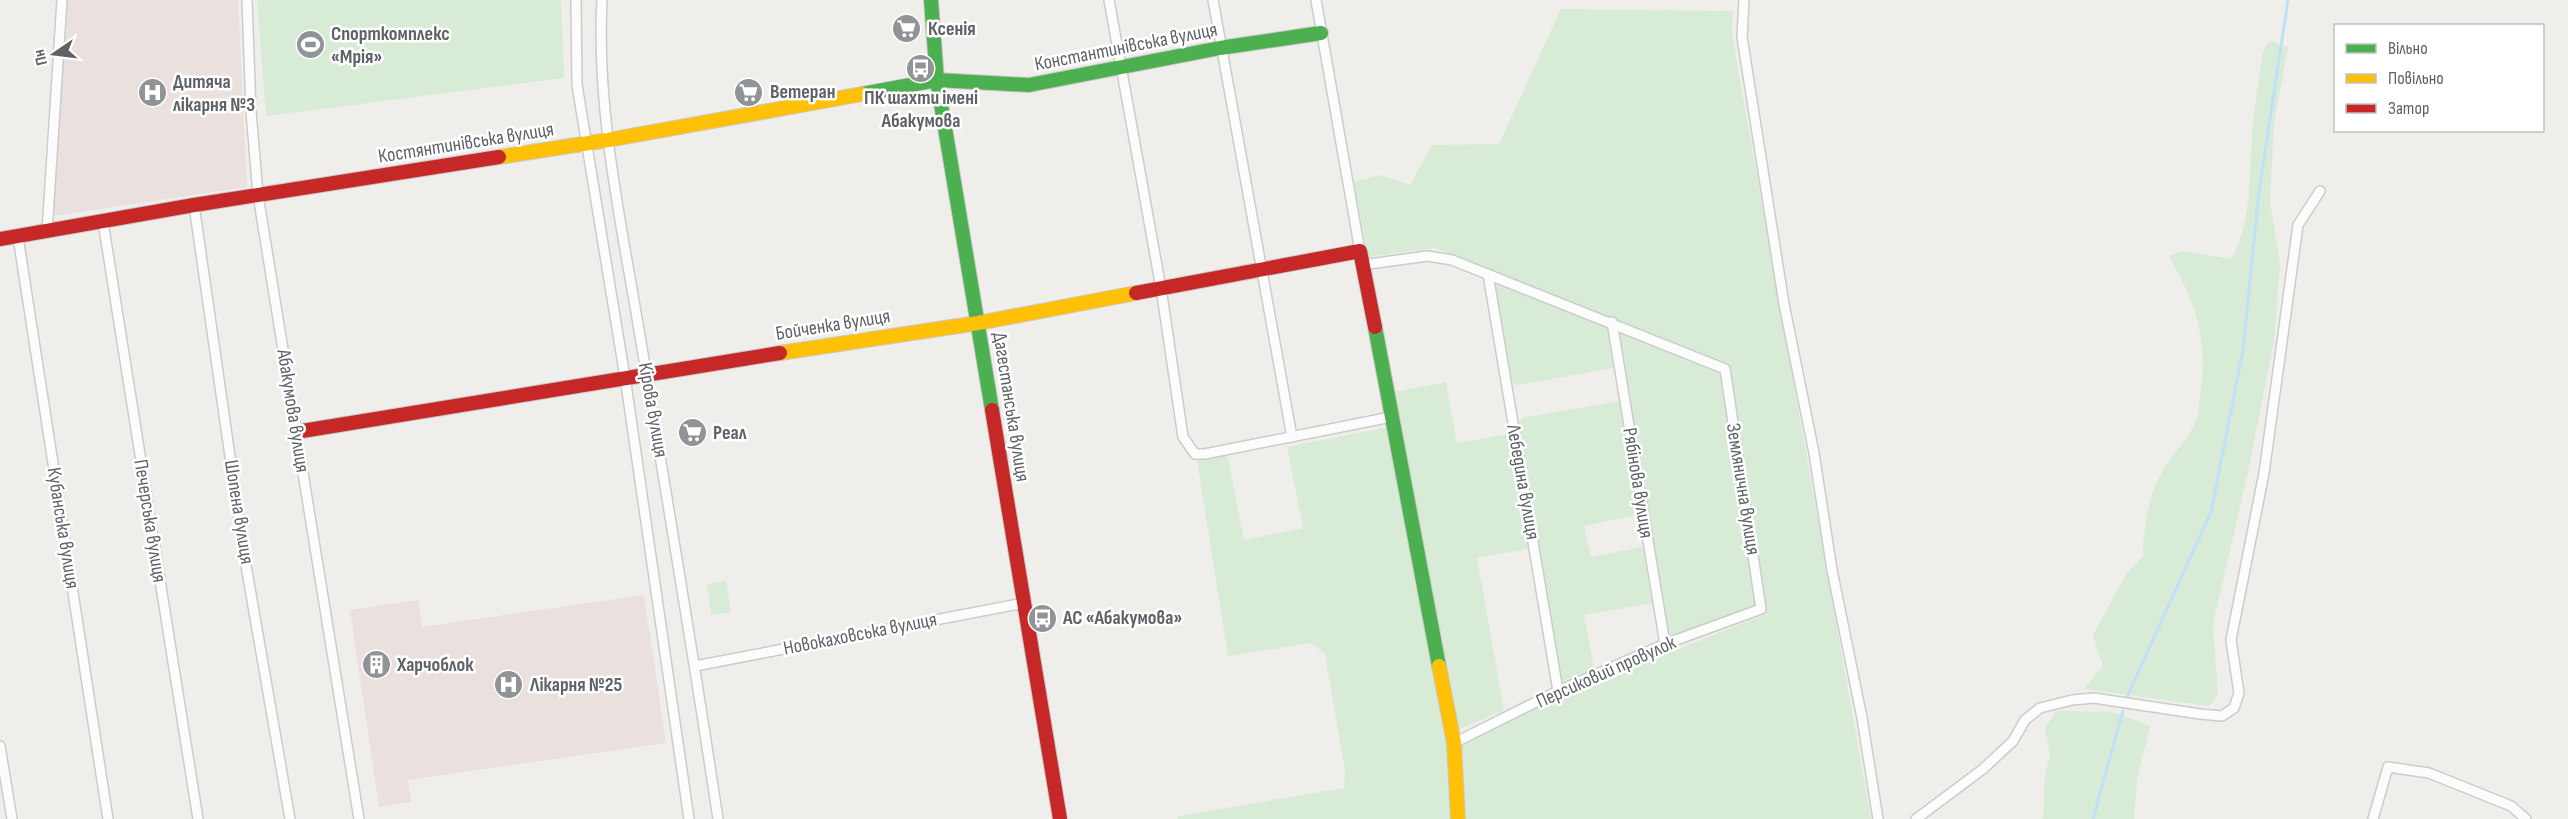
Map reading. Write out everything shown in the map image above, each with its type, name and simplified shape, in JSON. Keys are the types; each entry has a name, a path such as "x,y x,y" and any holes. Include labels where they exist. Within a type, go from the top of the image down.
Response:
{"street":[{"path":"46,232 62,0"},
{"name":"Абакумова вулиця","path":"247,0 251,111 258,195 358,819"},
{"name":"Кірова вулиця","path":"576,0 578,85 586,143 625,377 689,819"},
{"name":"Кірова вулиця","path":"602,0 601,26 608,140 718,819"},
{"name":"Дагестанська вулиця","path":"931,0 932,40 937,80 1060,819"},
{"path":"1109,0 1161,288 1183,437 1188,447 1195,454 1205,454 1391,417"},
{"path":"1213,0 1292,437"},
{"path":"1316,0 1361,258 1454,743 1458,819"},
{"path":"1744,0 1742,37 1784,304 1814,453 1832,570 1862,718 1878,819"},
{"name":"Константинівська вулиця","path":"937,80 1029,85 1220,48 1320,33"},
{"name":"Костянтинівська вулиця","path":"0,239 194,205 608,140 937,80"},
{"path":"1916,819 1983,769 2013,741 2025,720 2040,708 2072,700 2094,698 2222,716 2234,708 2239,693 2231,640 2264,474 2298,225 2320,191"},
{"name":"Шопена вулиця","path":"194,205 244,554 290,819"},
{"name":"Печерська вулиця","path":"103,222 198,819"},
{"name":"Кубанська вулиця","path":"18,237 108,819"},
{"path":"1361,258 1427,256 1452,260 1612,322"},
{"name":"Бойченка вулиця","path":"296,432 625,377 978,323 1262,269 1361,258"},
{"name":"Лебедина вулиця","path":"1488,274 1558,691"},
{"name":"Землянична вулиця","path":"1612,322 1725,369 1761,609"},
{"name":"Рябінова вулиця","path":"1612,322 1665,644"},
{"name":"Новокаховська вулиця","path":"695,666 1024,603"},
{"name":"Персиковий провулок","path":"1454,743 1558,691 1665,644 1761,609"},
{"path":"0,746 12,819"},
{"path":"2373,819 2388,767 2429,773 2511,806 2526,819"}],"shaded area":[{"name":"Дитяча лікарня №3","path":"66,0 238,0 247,187 53,216"},
{"name":"Лікарня №25","path":"644,595 666,743 408,780 411,802 379,807 350,610 418,600 422,627"}],"green space":[{"path":"257,0 561,0 564,78 266,116"},
{"path":"1561,9 1733,11 1732,35 1871,819 1466,819 1460,747 1560,696 1766,614 1730,367 1435,248 1368,257 1354,182 1380,175 1410,185 1432,145 1499,144"},
{"path":"2270,41 2288,47 2274,123 2270,201 2280,265 2274,341 2248,472 2213,624 2218,695 2209,706 2084,689 2103,666 2093,635 2127,573 2143,556 2144,531 2152,494 2162,471 2190,433 2198,413 2203,358 2198,323 2193,306 2169,256 2181,251 2232,259 2246,214 2255,104 2263,51"},
{"path":"1493,279 1606,322 1613,368 1517,385 1510,381"},
{"path":"1616,327 1720,371 1757,606 1669,639"},
{"path":"1446,382 1457,443 1508,434 1528,549 1477,558 1504,710 1460,729 1453,724 1394,392"},
{"path":"1619,401 1638,515 1584,526 1591,557 1643,547 1652,603 1584,615 1594,668 1561,682 1518,424 1523,418"},
{"path":"1388,427 1450,739 1454,819 1178,819 1178,816 1344,788 1345,771 1325,654 1311,643 1228,656 1197,460 1226,455 1228,458 1244,540 1303,528 1287,447"},
{"path":"726,581 731,612 711,615 707,584"},
{"path":"2056,711 2112,712 2150,726 2137,779 2134,819 2043,819 2045,776 2050,755 2045,728"}],"waterway":[{"path":"2127,697 2211,512 2243,350 2259,192 2288,0"},
{"path":"2093,819 2123,711"}],"traffic: fast":[{"path":"931,0 937,80 992,410"},
{"path":"862,94 937,80 1029,85 1220,48 1321,33"},
{"path":"1375,327 1439,666"}],"traffic: slow":[{"path":"499,157 608,140 862,94"},
{"path":"780,353 978,323 1136,293"},
{"path":"1439,666 1454,743 1458,819"}],"traffic: jam":[{"path":"0,239 194,205 499,157"},
{"path":"1136,293 1360,251 1375,327"},
{"path":"296,432 780,353"},
{"path":"992,410 1060,819"}],"place":[{"name":"Ксенія","path":"907,29"},
{"name":"Спорткомплекс «Мрія»","path":"310,45"},
{"name":"ПК шахти імені Абакумова","path":"921,68"},
{"name":"Ветеран","path":"749,92"},
{"name":"Дитяча лікарня №3","path":"152,93"},
{"name":"Реал","path":"692,433"},
{"name":"АС «Абакумова»","path":"1042,618"},
{"name":"Харчоблок","path":"376,665"},
{"name":"Лікарня №25","path":"509,685"}]}
